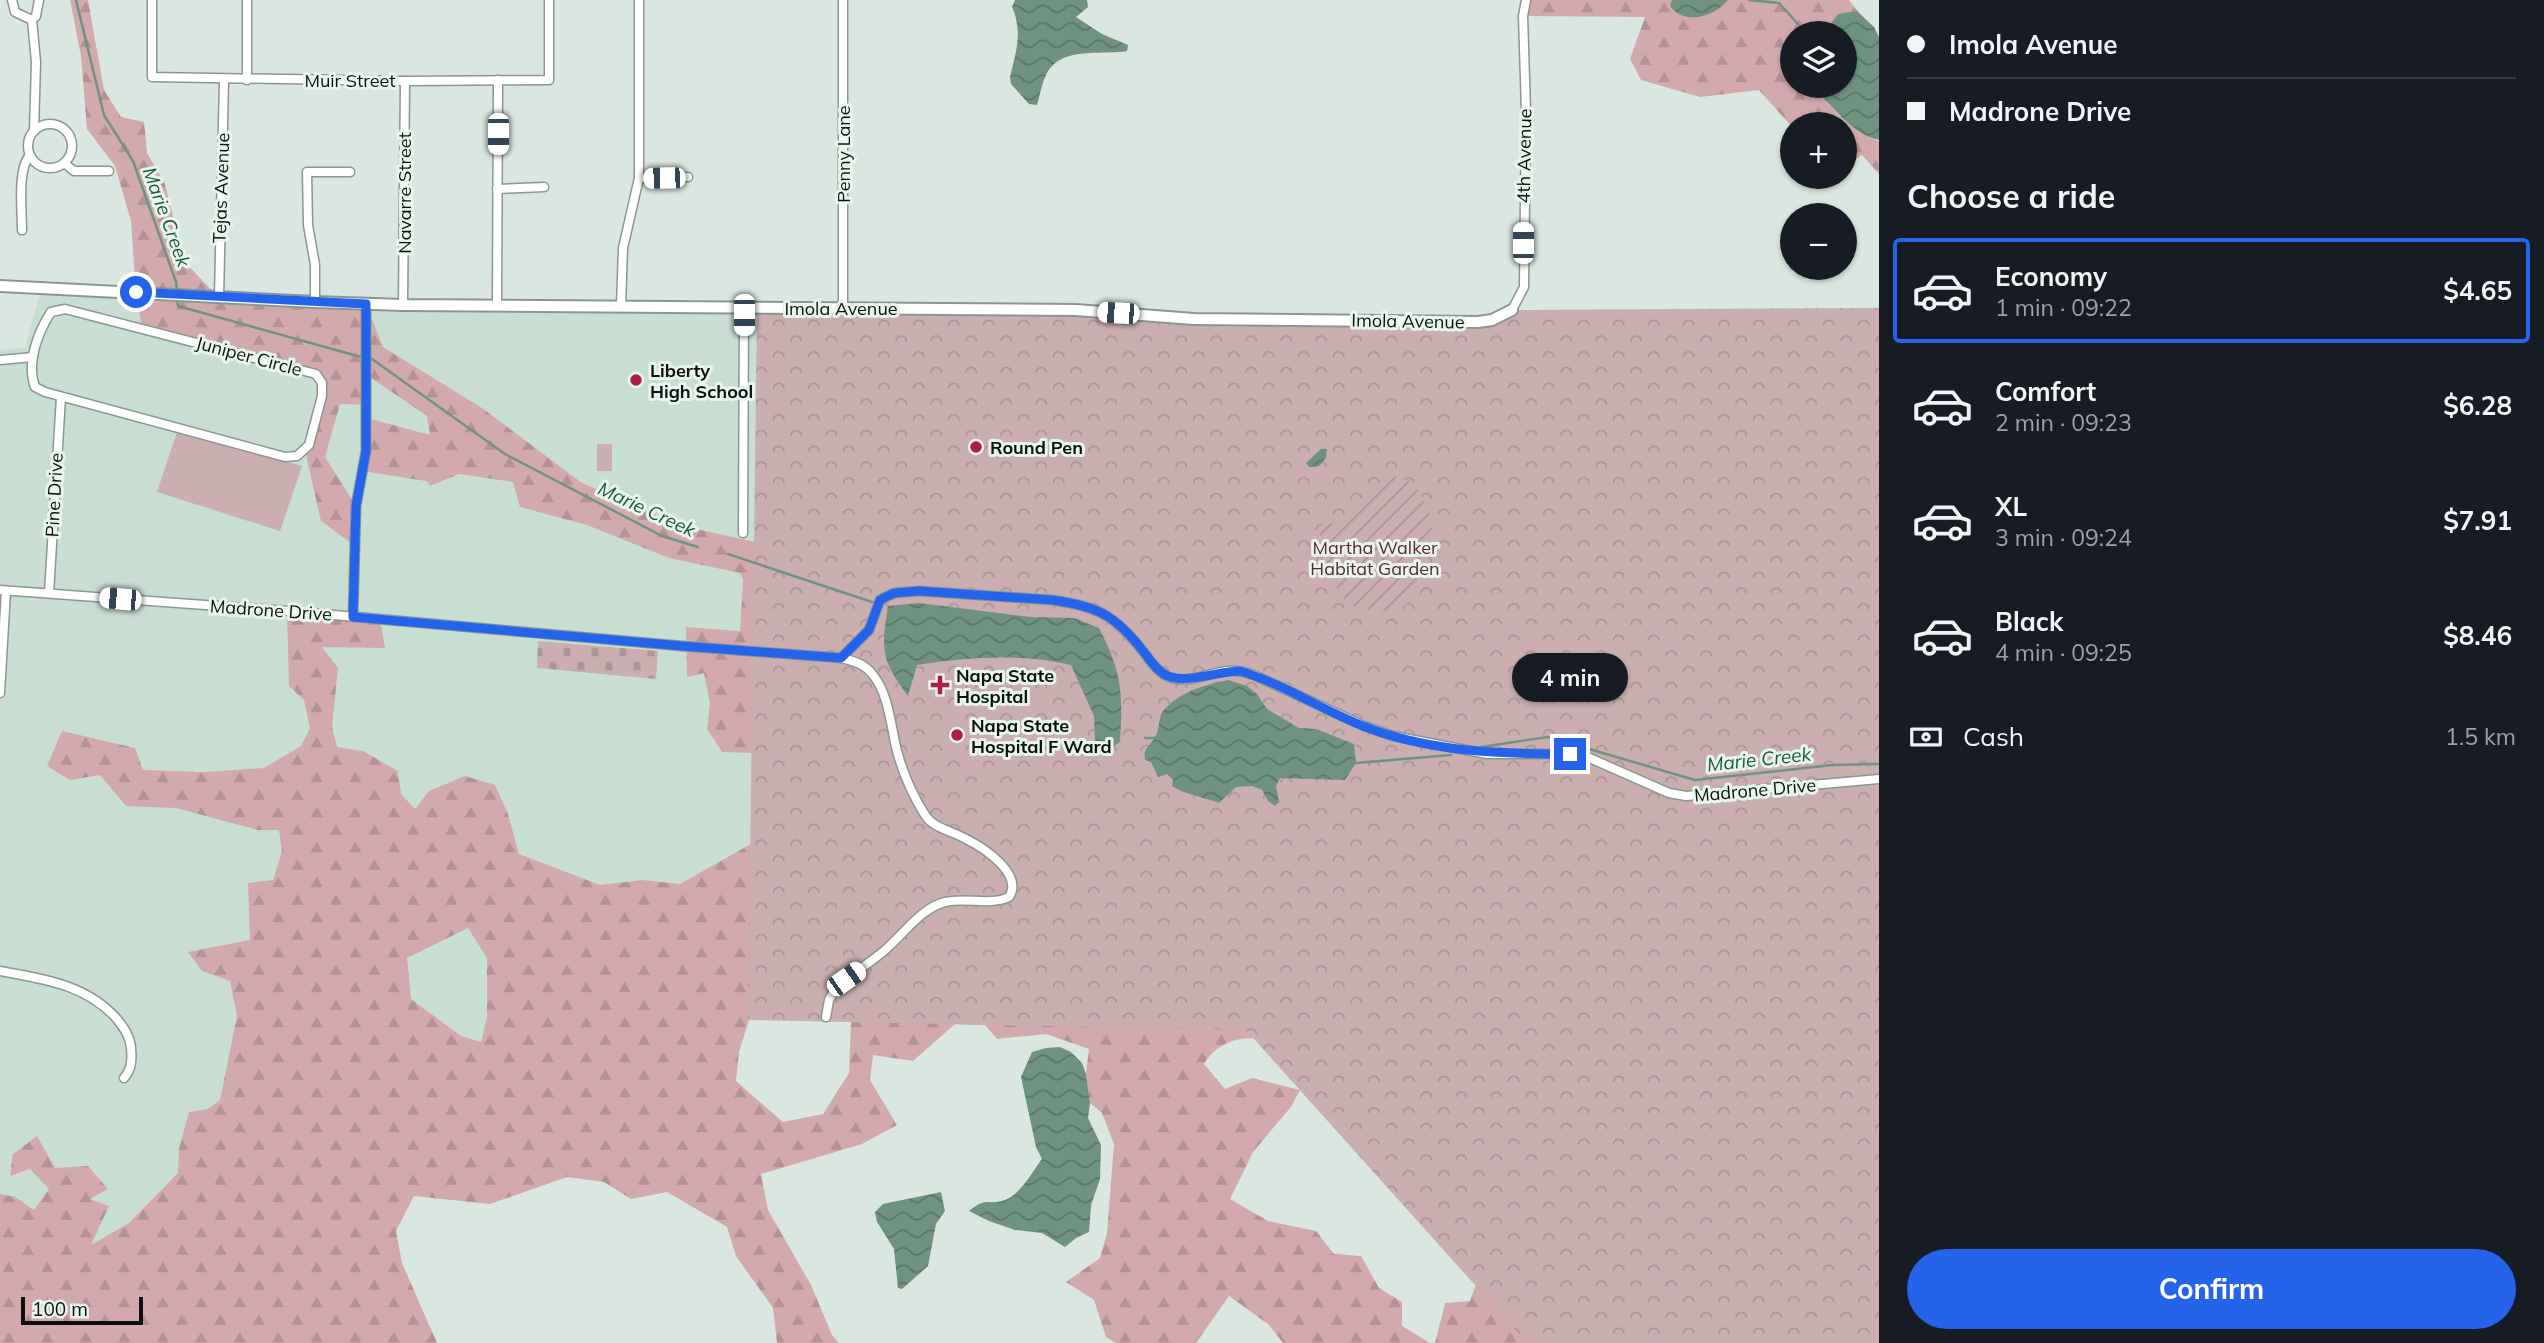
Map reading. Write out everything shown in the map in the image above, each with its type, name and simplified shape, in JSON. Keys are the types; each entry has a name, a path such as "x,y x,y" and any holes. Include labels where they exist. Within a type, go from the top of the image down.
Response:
{"street":[{"path":"12,0 15,12 32,20"},
{"path":"34,131 40,126 54,124 67,131 71,137 72,151 64,163 57,167 43,166 30,155 29,144 35,119 36,62 32,20 36,16 40,0"},
{"name":"Muir Street","path":"152,0 152,77 405,81 548,80 549,0"},
{"path":"247,0 247,79"},
{"path":"621,306 623,248 639,178 639,0"},
{"name":"Penny Lane","path":"843,0 843,308"},
{"name":"4th Avenue","path":"1512,310 1524,287 1523,16 1526,0"},
{"name":"Tejas Avenue","path":"219,297 224,79"},
{"path":"497,305 498,80"},
{"name":"Navarre Street","path":"404,305 405,81"},
{"path":"22,230 23,176 25,161 30,155"},
{"path":"64,163 74,171 109,171"},
{"path":"315,303 315,265 308,225 307,172 350,172"},
{"path":"639,178 688,177"},
{"path":"497,188 544,187"},
{"name":"Imola Avenue","path":"0,286 315,303 1076,310 1194,319 1478,322 1492,320 1512,310"},
{"path":"353,617 356,506 366,451 366,304"},
{"path":"743,533 744,307"},
{"name":"Juniper Circle","path":"65,309 302,369 316,374 322,383 322,396 309,445 297,456 285,457 61,397 35,387 31,370 33,357 51,312 65,309"},
{"path":"0,360 33,357"},
{"name":"Pine Drive","path":"49,593 61,397"},
{"path":"0,693 3,591"},
{"name":"Madrone Drive","path":"3,591 841,658 869,630 880,600 894,593 919,591 1072,603 1112,618 1134,639 1159,672 1170,677 1182,679 1240,671 1392,736 1487,754 1585,756 1669,793 1686,796 1879,779"},
{"path":"826,1017 828,1000 834,991 888,948 931,907 960,899 1002,900 1009,897 1013,888 1012,878 987,852 927,818 915,797 898,754 876,678 862,664 841,658"},
{"path":"0,971 56,982 100,1002 130,1040 131,1065 124,1078"}],"shaded area":[{"name":"Napa State Hospital","path":"40,293 315,302 1477,322 1512,310 1879,308 1879,1343 1543,1343 1519,1334 1246,1030 748,1020 0,1343 0,350 25,348"}],"green space":[{"path":"70,0 88,0 104,90 121,117 144,122 147,153 165,184 184,261 218,297 366,304 383,347 482,408 582,483 683,526 755,542 780,516 1879,1343 1435,1343 1445,1303 1470,1301 1480,1273 1264,1040 1247,1038 1222,1046 1204,1064 1225,1089 1252,1078 1300,1090 1291,1107 1253,1152 1230,1199 1268,1221 1316,1231 1334,1254 1361,1256 1379,1288 1402,1302 1402,1326 1430,1343 1283,1343 1268,1324 1229,1296 1196,1343 1116,1343 1106,1337 1094,1300 1066,1282 1100,1258 1107,1233 1114,1144 1102,1113 1090,1103 1086,1074 1089,1049 1046,1034 997,1039 985,1025 955,1024 913,1061 873,1055 870,1080 897,1125 862,1144 761,1174 768,1210 811,1285 832,1335 839,1343 777,1343 773,1308 736,1256 727,1227 667,1192 631,1199 604,1182 567,1177 490,1204 414,1196 396,1231 402,1263 437,1343 0,1343 0,1194 15,1197 34,1210 49,1189 30,1169 10,1176 13,1154 37,1136 55,1168 88,1166 108,1189 90,1199 109,1206 91,1245 129,1223 178,1173 179,1149 189,1112 208,1109 220,1100 237,1016 230,981 202,971 188,952 250,940 248,883 273,880 282,851 279,830 258,830 176,808 126,806 100,775 70,780 47,766 62,731 135,748 143,770 204,772 264,768 301,746 310,728 304,700 289,686 287,611 380,619 385,648 322,647 338,668 332,727 337,747 363,751 398,771 401,794 415,809 429,791 465,776 495,785 508,814 519,854 600,885 642,880 680,884 751,844 772,836 775,762 752,753 722,752 707,729 710,704 704,673 687,677 686,627 740,631 743,580 740,573 669,558 587,525 520,507 513,482 459,474 430,486 426,481 362,471 367,418 430,435 427,416 367,375 367,405 340,404 325,457 356,506 355,546 321,521 305,451 322,396 316,374 142,329 136,292 131,221 115,166 87,129 81,56","holes":["468,928 487,958 487,1017 481,1042 461,1036 411,999 407,958","865,973 851,1022 849,1073 823,1114 783,1122 736,1081 739,1052 749,1020 773,1016"]},
{"path":"1526,0 1849,0 1859,13 1838,14 1832,21 1780,21 1780,98 1823,98 1836,112 1780,114 1759,90 1700,97 1641,80 1630,59 1645,17 1523,16"},
{"path":"1857,130 1879,141 1879,174 1862,155 1857,158"},
{"path":"757,307 1477,322 1512,310 1879,308 1879,1343 1543,1343 1519,1334 1246,1030 748,1020"},
{"path":"177,432 302,466 280,531 157,492"},
{"path":"597,444 612,444 612,471 597,471"},
{"name":"Martha Walker Habitat Garden","path":"1393,476 1413,482 1423,500 1433,533 1429,555 1413,598 1397,610 1379,611 1348,605 1323,567 1319,526 1349,517"},
{"path":"538,641 658,651 656,679 537,668"}],"water":[{"path":"1015,0 1087,0 1088,7 1076,17 1102,34 1128,45 1127,51 1078,54 1060,60 1047,73 1037,105 1029,104 1011,84 1010,77 1017,42 1017,25 1012,7"},
{"path":"1672,0 1728,0 1707,15 1691,17 1676,12 1670,6"},
{"path":"1857,11 1874,27 1879,37 1879,140 1857,130 1857,112 1837,112 1823,98 1857,98 1857,21 1832,21 1838,14"},
{"path":"1321,449 1327,449 1326,458 1319,466 1309,467 1306,463"},
{"path":"919,603 1030,617 1074,618 1099,628 1117,671 1121,696 1120,742 1111,748 1101,746 1095,741 1094,716 1071,665 1053,661 994,658 917,665 908,696 893,673 885,654 886,621 888,606"},
{"path":"1228,680 1247,686 1257,694 1267,709 1299,728 1316,729 1354,744 1356,763 1345,780 1280,778 1276,786 1279,802 1275,806 1268,801 1262,790 1252,786 1236,787 1219,803 1176,789 1167,774 1158,777 1151,762 1145,760 1145,755 1146,749 1157,734 1163,711 1185,694"},
{"path":"1060,1047 1071,1052 1082,1063 1090,1103 1088,1118 1101,1145 1100,1179 1091,1205 1089,1232 1065,1247 1042,1233 1015,1230 969,1211 980,1204 999,1202 1010,1197 1021,1188 1042,1159 1036,1147 1021,1077 1032,1052"},
{"path":"941,1192 945,1211 936,1224 928,1266 902,1289 898,1288 894,1249 877,1222 875,1212 883,1204"}],"waterway":[{"name":"Marie Creek","path":"76,0 104,115 133,161 176,282 177,293"},
{"path":"1749,0 1779,3 1795,21"},
{"name":"Marie Creek","path":"177,300 178,306 361,357"},
{"name":"Marie Creek","path":"372,359 505,454 662,536 698,547"},
{"name":"Marie Creek","path":"728,554 872,602"},
{"name":"Marie Creek","path":"1481,747 1548,737 1695,780 1832,765 1879,764"},
{"name":"Marie Creek","path":"1145,738 1158,738"},
{"name":"Marie Creek","path":"1353,761 1356,763 1451,755"}],"place":[{"name":"Liberty High School","path":"636,380"},
{"name":"Round Pen","path":"976,447"},
{"name":"Napa State Hospital","path":"940,685"},
{"name":"Napa State Hospital F Ward","path":"957,735"}],"route":[{"path":"136,292 366,304 366,451 356,506 353,617 841,658 864,637 880,600 888,594 919,591 1052,600 1100,611 1112,618 1134,639 1159,672 1170,677 1182,679 1240,671 1392,736 1487,754 1570,754"}]}
